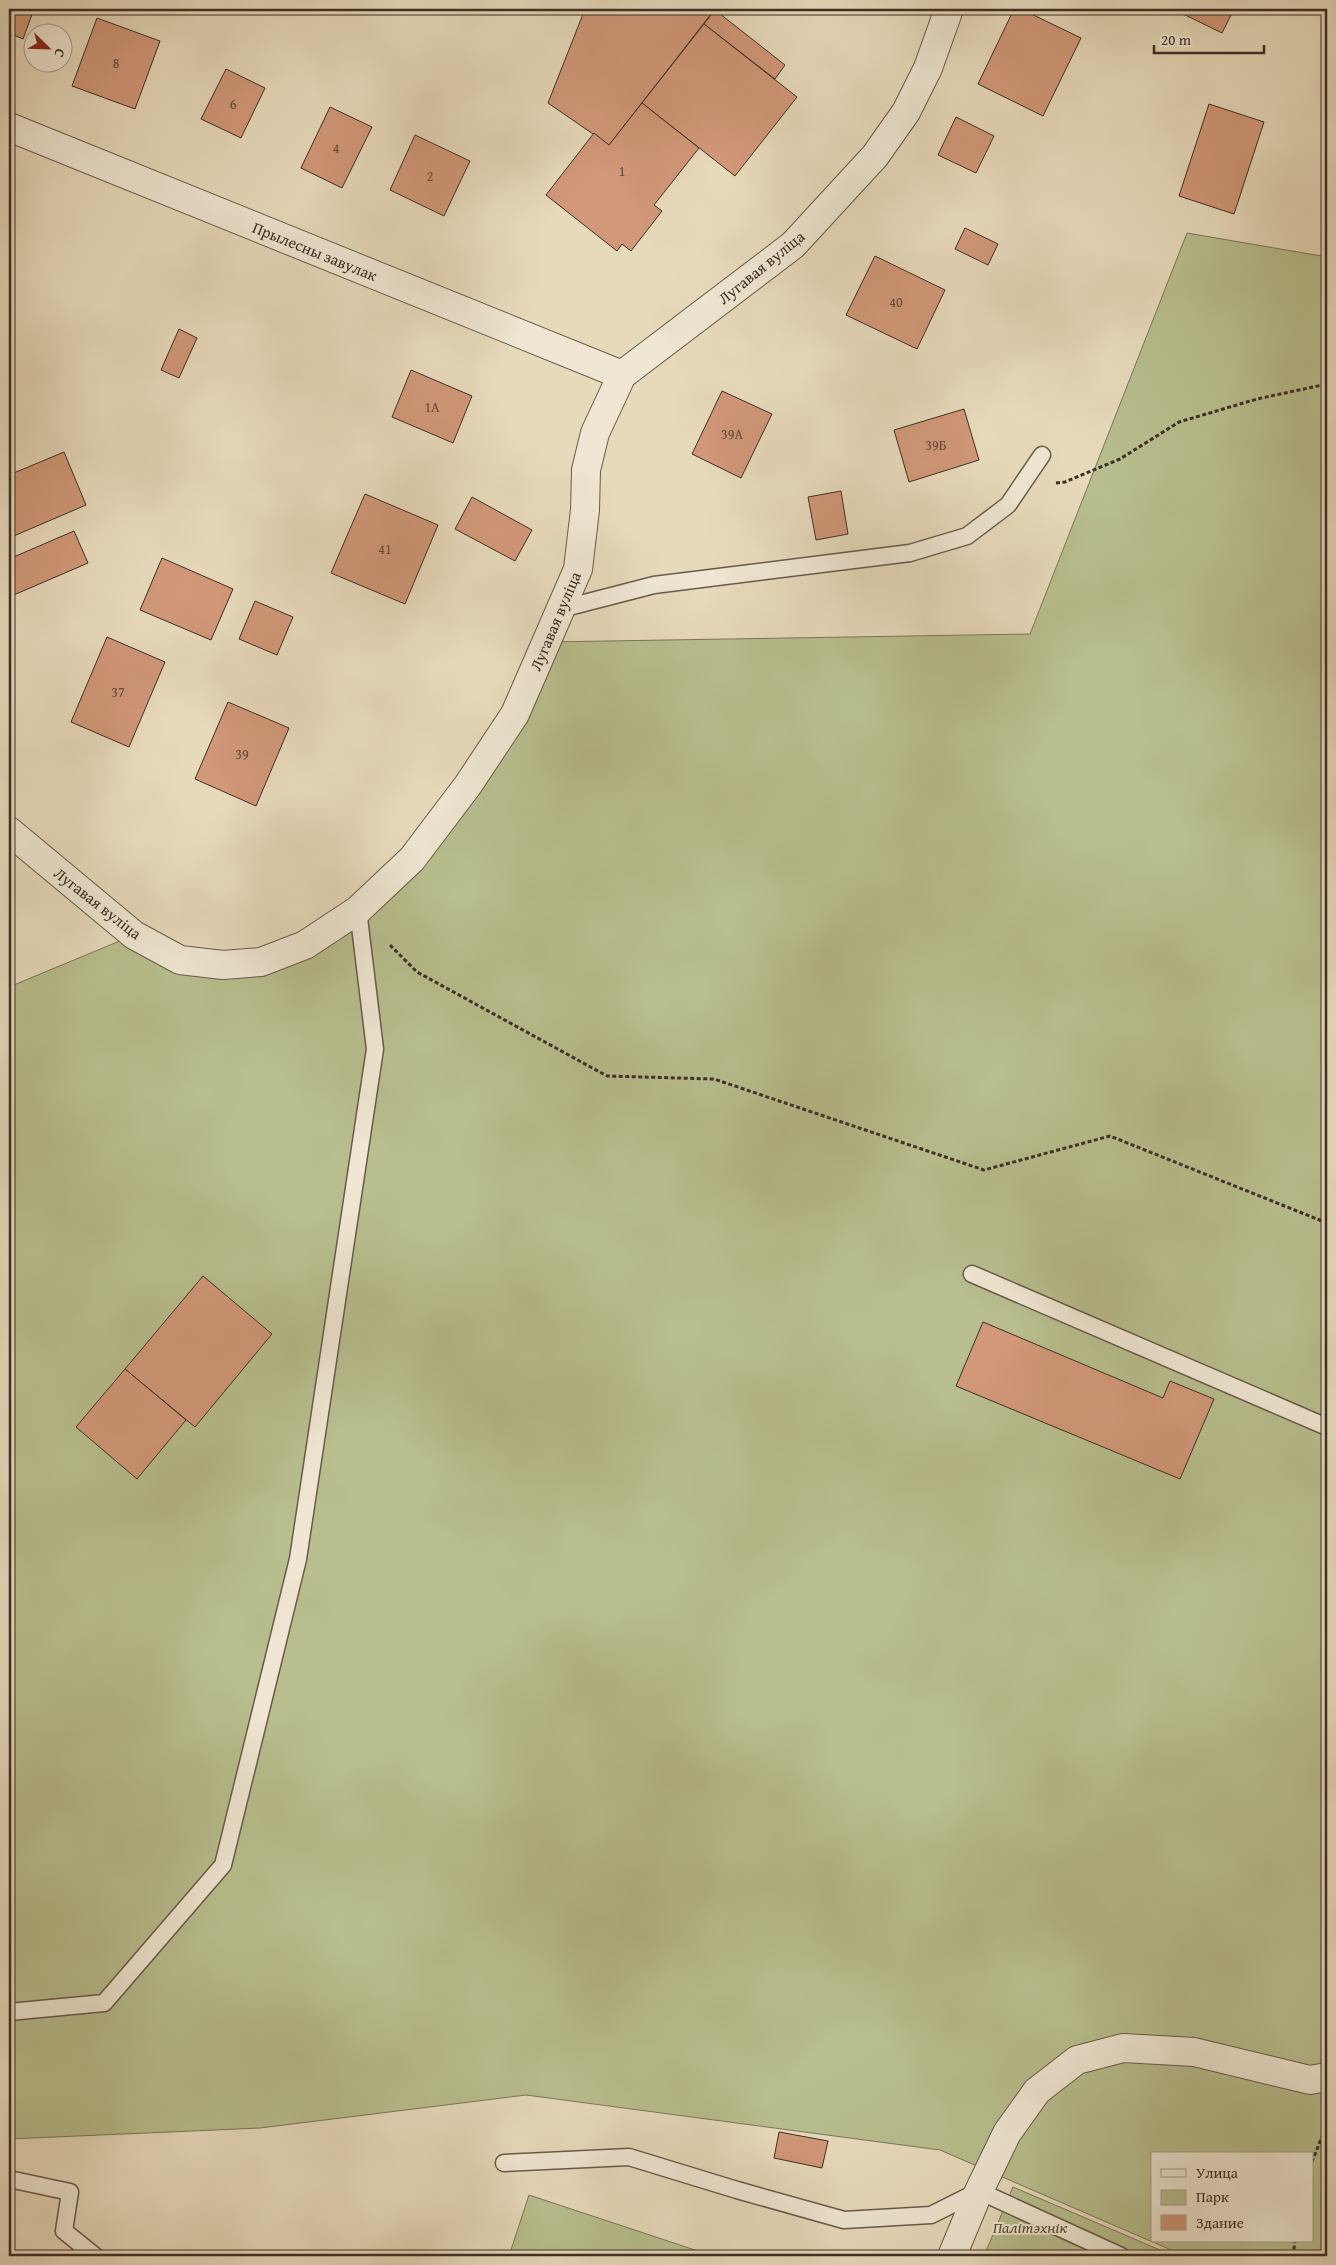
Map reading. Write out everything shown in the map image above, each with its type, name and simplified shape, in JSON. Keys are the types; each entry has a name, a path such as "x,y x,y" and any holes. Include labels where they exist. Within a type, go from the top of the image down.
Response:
{"street":[{"name":"Лугавая вуліца","path":"9,831 134,935 180,960 223,965 261,962 305,945 358,910 412,859 468,785 515,714 578,569 585,510 586,470 595,433 622,376 793,246 875,156 906,112 928,68 949,9"},
{"name":"Прылесны завулак","path":"9,127 622,376"},
{"path":"952,2256 979,2191 1007,2132 1037,2091 1077,2060 1122,2048 1194,2052 1310,2080 1327,2077"}],"lane":[{"path":"561,609 654,585 910,553 967,536 1008,505 1042,456"},
{"path":"9,2012 104,2003 223,1865 298,1559 375,1048 358,910"},
{"path":"972,1274 1327,1427"},
{"path":"504,2163 629,2156 737,2190 844,2220 931,2215 979,2191 1121,2256"},
{"path":"9,2179 70,2192 64,2231 95,2256"}],"path":[{"path":"1023,484 1064,482 1120,459 1179,422 1257,399 1327,384"},
{"path":"358,910 417,972 607,1076 714,1079 984,1170 1110,1136 1327,1223"},
{"path":"1314,2157 1327,2124"},
{"path":"1293,2256 1295,2242"}],"green space":[{"path":"1187,233 1327,257 1327,2256 1185,2256 1153,2242 1314,2242 1314,2152 1151,2152 1151,2241 940,2150 526,2095 260,2128 9,2139 9,987 134,935 180,960 261,962 412,859 547,642 1030,634"},
{"name":"Палітэхнік","path":"1013,2187 1174,2256 984,2256"},
{"path":"529,2195 698,2251 696,2256 509,2256"}],"building":[{"path":"9,9 34,9 29,22 22,22 22,39 9,33"},
{"path":"585,9 715,9 609,145 548,103"},
{"path":"782,9 796,9 793,14"},
{"path":"1014,9 1021,9 1081,38 1043,116 978,84"},
{"path":"1173,9 1234,9 1222,33"},
{"path":"715,10 785,65 775,79 704,24"},
{"path":"97,18 160,41 135,109 72,86"},
{"path":"704,24 797,97 735,176 642,103"},
{"path":"226,69 265,88 241,138 201,119"},
{"path":"642,103 699,148 654,205 662,211 631,251 622,244 617,251 546,195 594,133 609,145"},
{"path":"1209,104 1264,122 1234,214 1179,196"},
{"path":"330,107 372,127 342,188 301,168"},
{"path":"956,117 994,136 976,173 938,155"},
{"path":"415,135 470,161 444,216 390,190"},
{"path":"965,228 998,244 988,265 955,249"},
{"path":"875,256 945,290 917,349 846,315"},
{"path":"179,329 197,338 179,378 161,370"},
{"path":"411,370 472,396 453,443 392,417"},
{"path":"722,391 772,414 741,478 692,454"},
{"path":"964,409 979,460 909,482 894,430"},
{"path":"64,452 86,505 9,538 9,475"},
{"path":"841,491 848,534 816,540 808,497"},
{"path":"365,494 438,525 405,604 331,573"},
{"path":"472,497 532,530 515,561 455,529"},
{"path":"74,531 88,563 9,597 9,559"},
{"path":"162,558 233,589 211,640 140,610"},
{"path":"255,601 293,617 277,655 239,639"},
{"path":"107,637 165,662 129,747 71,722"},
{"path":"228,702 289,728 256,806 195,779"},
{"path":"203,1276 272,1334 195,1427 125,1369"},
{"path":"983,1322 1163,1398 1170,1381 1214,1399 1180,1479 956,1386"},
{"path":"125,1369 186,1420 137,1479 76,1427"},
{"path":"779,2132 828,2141 822,2168 774,2158"}]}
